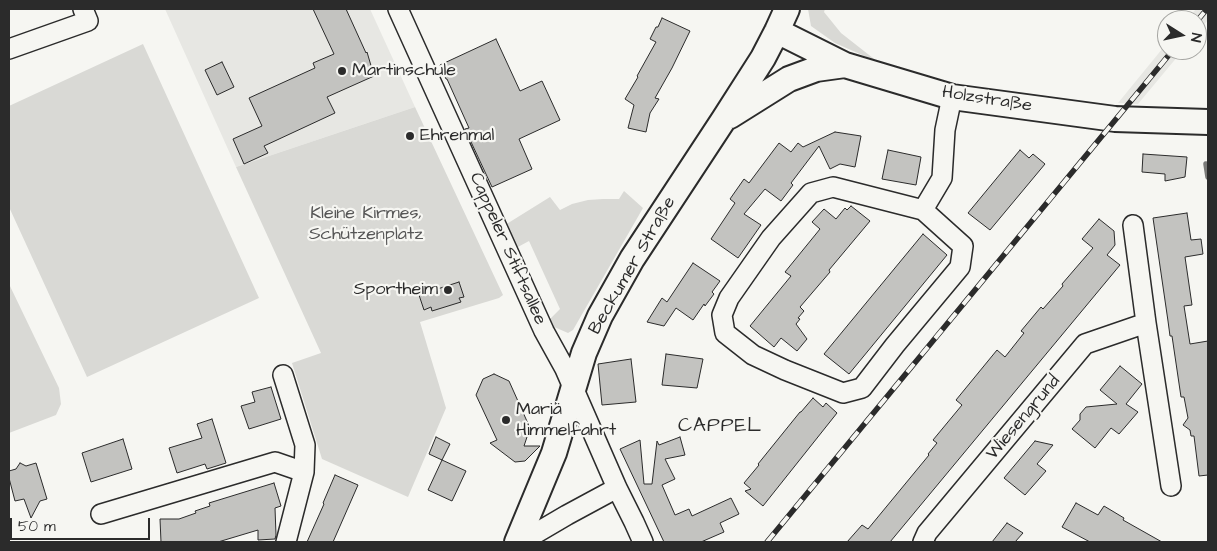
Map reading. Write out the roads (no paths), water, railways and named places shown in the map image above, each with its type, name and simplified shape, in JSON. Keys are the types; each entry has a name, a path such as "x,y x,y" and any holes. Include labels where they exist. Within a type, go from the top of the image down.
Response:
{"main road":[{"name":"Beckumer Straße","path":"517,542 554,453 584,354 600,316 632,259 763,58 787,9"},
{"name":"Holzstraße","path":"777,31 845,65 952,97 1115,119 1208,122"},
{"path":"724,119 789,79 816,69 845,65"}],"street":[{"path":"9,49 88,22 83,9"},
{"name":"Cappeler Stiftsallee","path":"398,9 544,331 565,369 617,488 643,542"},
{"path":"923,210 942,178 945,130 952,97"},
{"path":"833,187 923,210 964,246 960,266 895,344 862,388 843,393 785,370 753,355 725,333 722,315 729,298 771,238 811,193 833,187"},
{"path":"1133,225 1171,486"},
{"name":"Wiesengrund","path":"923,542 927,533 1085,344 1146,323"},
{"path":"283,375 305,445 304,472 286,542"},
{"path":"101,514 275,462 304,472"},
{"path":"522,542 617,488"}],"waterway":[{"path":"1206,164 1208,177"}],"railway":[{"path":"767,542 1165,60"}],"place":[{"name":"Martinschule","path":"342,71"},
{"name":"Ehrenmal","path":"410,136"},
{"name":"Sportheim","path":"448,290"},
{"name":"Mariä Himmelfahrt","path":"506,420"}],"district":[{"name":"CAPPEL","path":"720,427"}],"park label":[{"name":"Kleine Kirmes, Schützenplatz","path":"366,224"}]}
